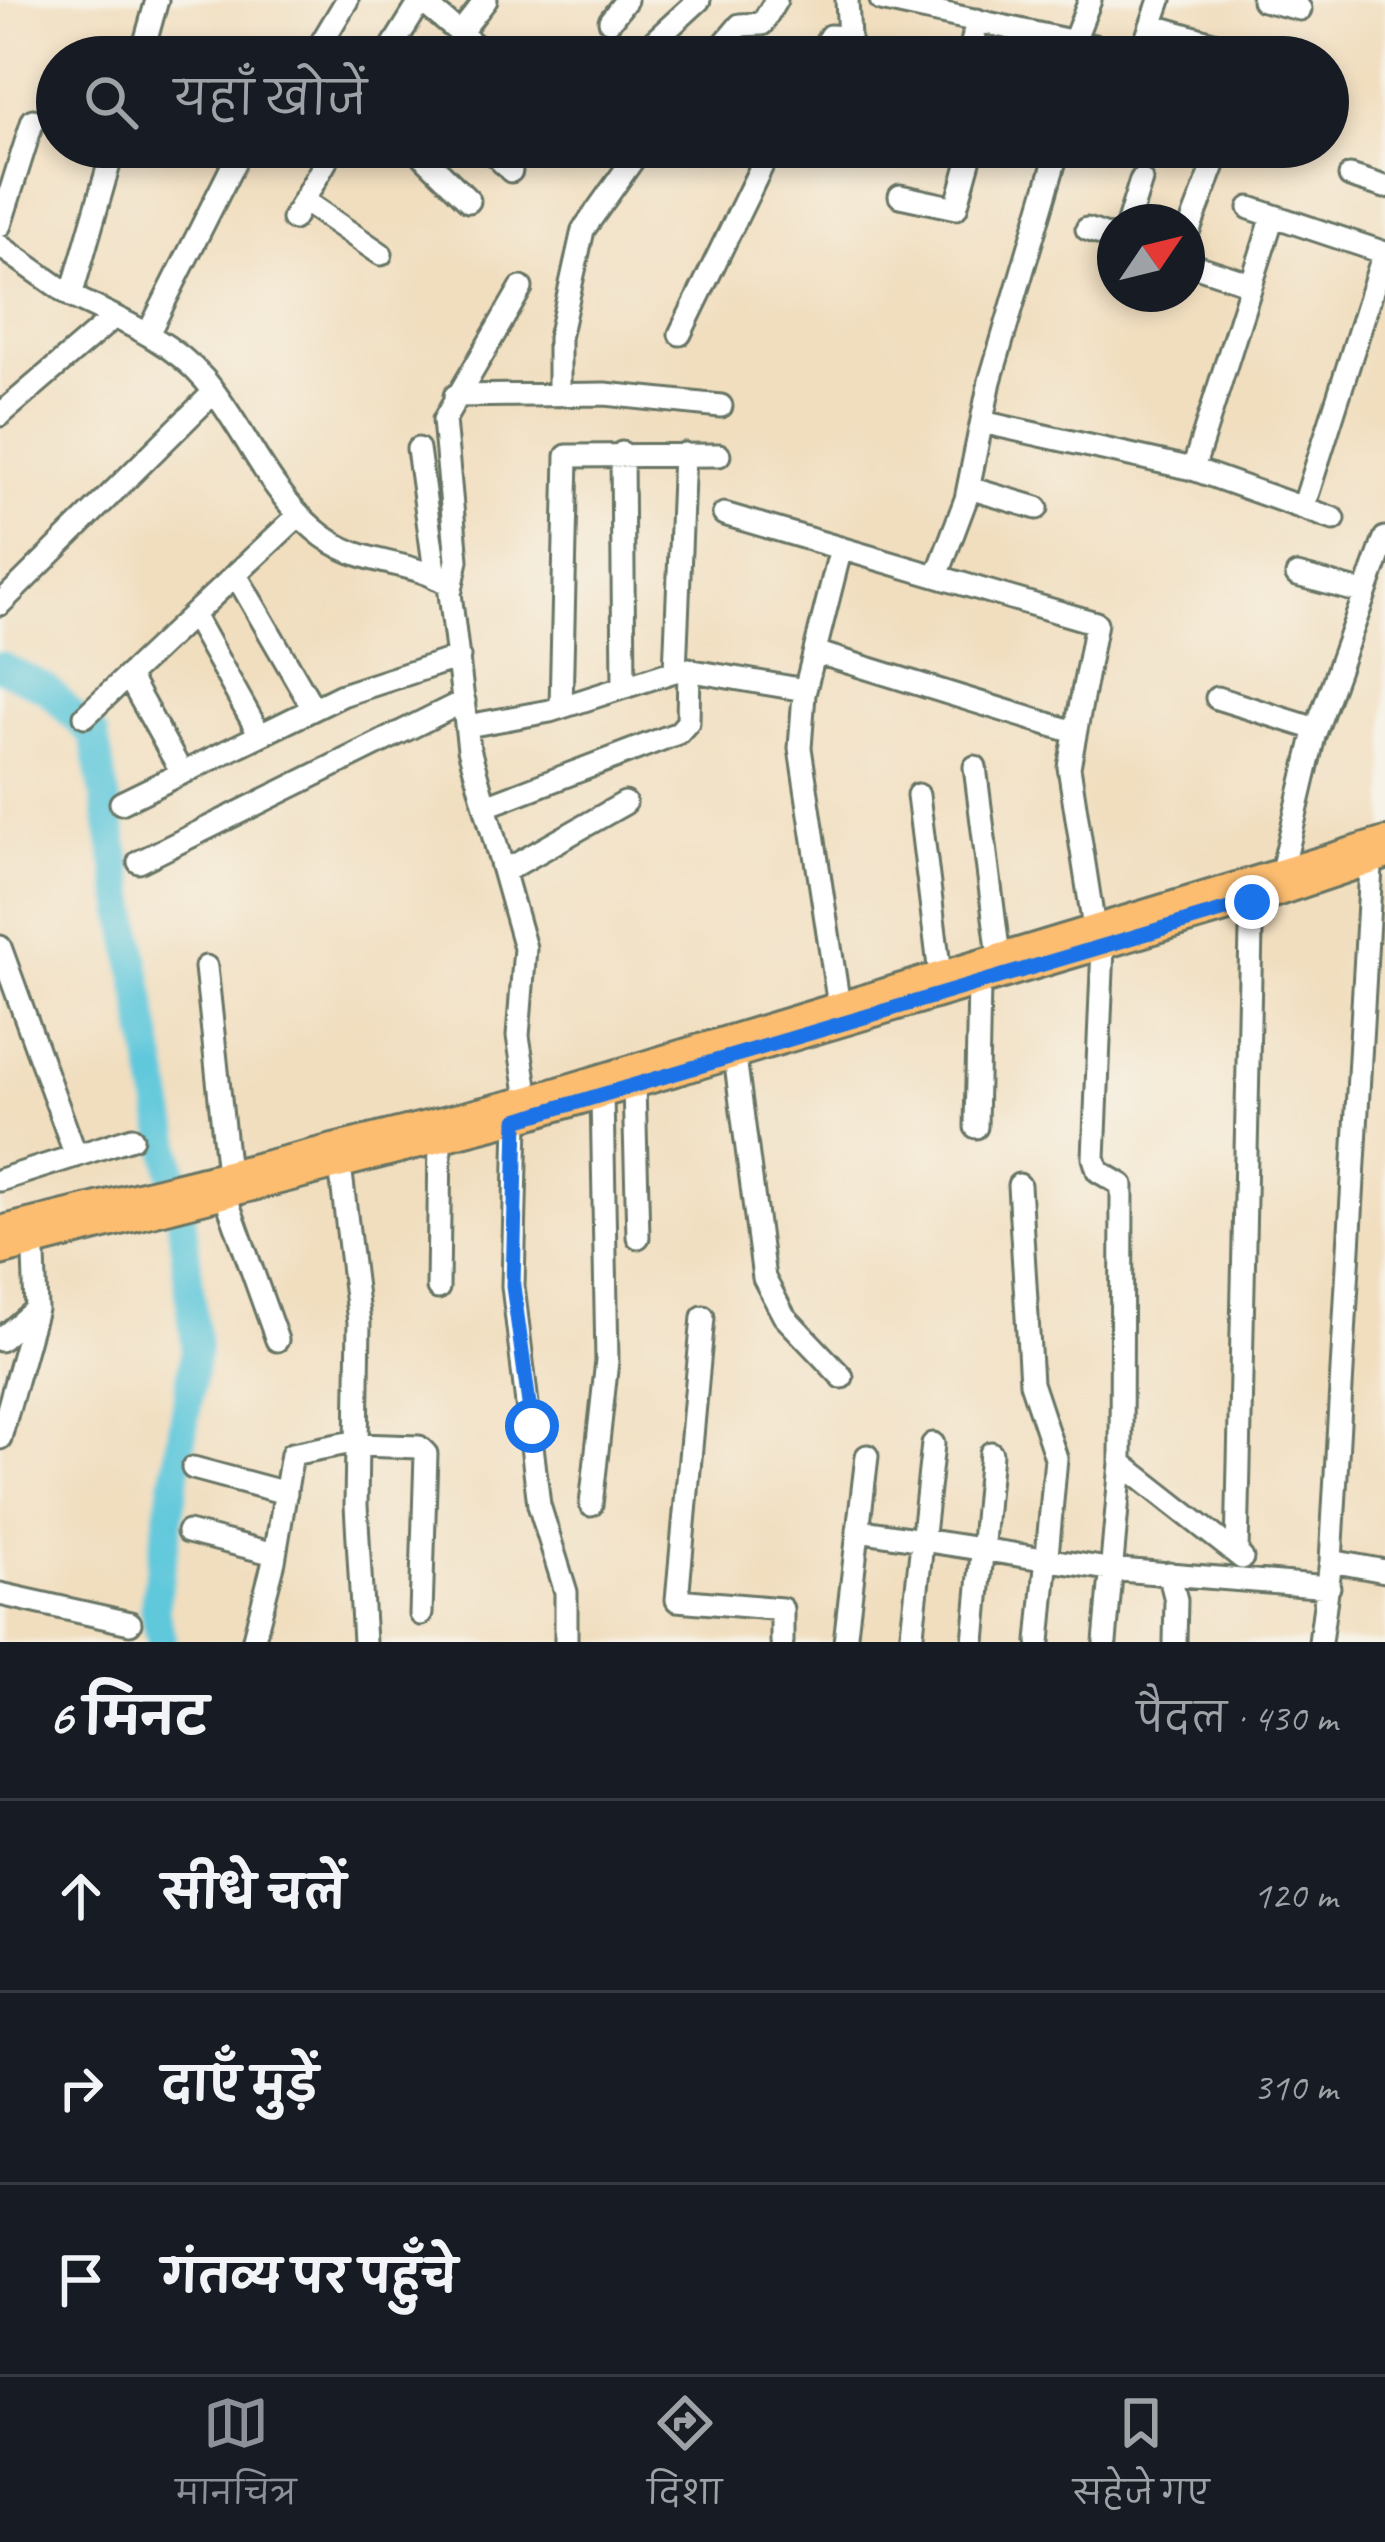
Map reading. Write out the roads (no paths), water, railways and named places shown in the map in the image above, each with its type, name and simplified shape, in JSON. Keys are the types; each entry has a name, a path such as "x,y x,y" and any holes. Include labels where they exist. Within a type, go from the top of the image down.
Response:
{"main road":[{"path":"1252,891 1282,871 1379,850"},
{"path":"0,1252 33,1233 522,1110 602,1096 979,985 1099,938 1379,850"},
{"path":"215,1187 340,1165 440,1139 999,957 1099,938"},
{"path":"0,1228 33,1233"}],"street":[{"path":"130,0 156,3 146,36"},
{"path":"326,36 347,0"},
{"path":"401,36 421,0 464,36"},
{"path":"460,33 486,0"},
{"path":"610,21 626,0"},
{"path":"730,36 740,25 762,24 776,0"},
{"path":"848,0 849,36"},
{"path":"1076,36 1090,0"},
{"path":"1147,36 1160,0"},
{"path":"1264,0 1300,9"},
{"path":"895,1 1051,36"},
{"path":"659,36 694,2"},
{"path":"974,36 977,20"},
{"path":"1151,25 1189,36"},
{"path":"0,225 33,120"},
{"path":"71,296 108,168"},
{"path":"148,334 231,168"},
{"path":"322,168 298,210 381,254"},
{"path":"435,168 469,201"},
{"path":"508,168 511,171"},
{"path":"559,394 559,338 584,230 627,168"},
{"path":"680,334 761,168"},
{"path":"900,196 956,208 967,168"},
{"path":"937,575 969,488 982,422 1053,168"},
{"path":"1199,204 1213,168"},
{"path":"1350,176 1385,187"},
{"path":"1134,204 1141,180"},
{"path":"1250,208 1385,253 1304,508"},
{"path":"1193,469 1273,216"},
{"path":"1087,230 1097,233"},
{"path":"0,246 71,296 148,334 205,380 299,515 348,555 444,584"},
{"path":"1205,269 1251,284"},
{"path":"444,584 457,560 443,431 455,396 520,288"},
{"path":"0,415 113,316"},
{"path":"0,603 213,393"},
{"path":"455,396 559,394 721,406"},
{"path":"982,422 1193,469 1334,519"},
{"path":"418,449 459,657 467,726 525,948 518,1036 522,1110 513,1286 539,1505 566,1592 566,1642"},
{"path":"562,707 565,460 571,453 719,455"},
{"path":"622,453 624,687"},
{"path":"486,806 678,733 688,722 682,670 684,454"},
{"path":"969,488 1037,508"},
{"path":"724,514 1096,623 1069,767 1099,938 1094,1158 1098,1171 1122,1185 1121,1462 1105,1642"},
{"path":"85,716 299,515"},
{"path":"1282,871 1316,729 1385,538"},
{"path":"839,1006 800,748 805,690 841,548"},
{"path":"236,575 314,708"},
{"path":"1297,575 1365,593"},
{"path":"193,615 260,734"},
{"path":"814,652 1074,733"},
{"path":"121,803 314,708 459,657"},
{"path":"467,726 562,707 682,670 805,690"},
{"path":"128,676 182,773"},
{"path":"1217,698 1316,729"},
{"path":"139,862 464,701"},
{"path":"974,767 999,957"},
{"path":"918,795 940,975"},
{"path":"505,871 625,803"},
{"path":"1320,1642 1331,1561 1379,850"},
{"path":"1237,1552 1252,891"},
{"path":"0,947 76,1156"},
{"path":"206,967 215,1187 277,1340"},
{"path":"976,1127 979,985"},
{"path":"735,1057 764,1278 784,1316 842,1378"},
{"path":"634,1086 638,1237"},
{"path":"591,1505 607,1361 602,1096"},
{"path":"0,1180 132,1138"},
{"path":"438,1288 440,1139"},
{"path":"340,1165 359,1322 364,1642"},
{"path":"1019,1185 1031,1383 1057,1458 1040,1642"},
{"path":"0,1438 36,1309 33,1233"},
{"path":"0,1340 36,1309"},
{"path":"703,1317 677,1600 782,1609 782,1642"},
{"path":"253,1642 275,1554 292,1454 358,1443 418,1447 426,1454 421,1614"},
{"path":"910,1642 933,1444"},
{"path":"974,1642 991,1453"},
{"path":"845,1642 866,1456"},
{"path":"1121,1462 1237,1552 1263,1580"},
{"path":"193,1468 286,1492"},
{"path":"858,1530 1108,1569 1329,1587"},
{"path":"188,1532 275,1554"},
{"path":"1331,1561 1385,1570"},
{"path":"1169,1573 1176,1600 1175,1642"},
{"path":"0,1594 130,1623"}],"waterway":[{"path":"0,666 47,689 94,736 182,1223 196,1347 154,1609 162,1642"}]}
